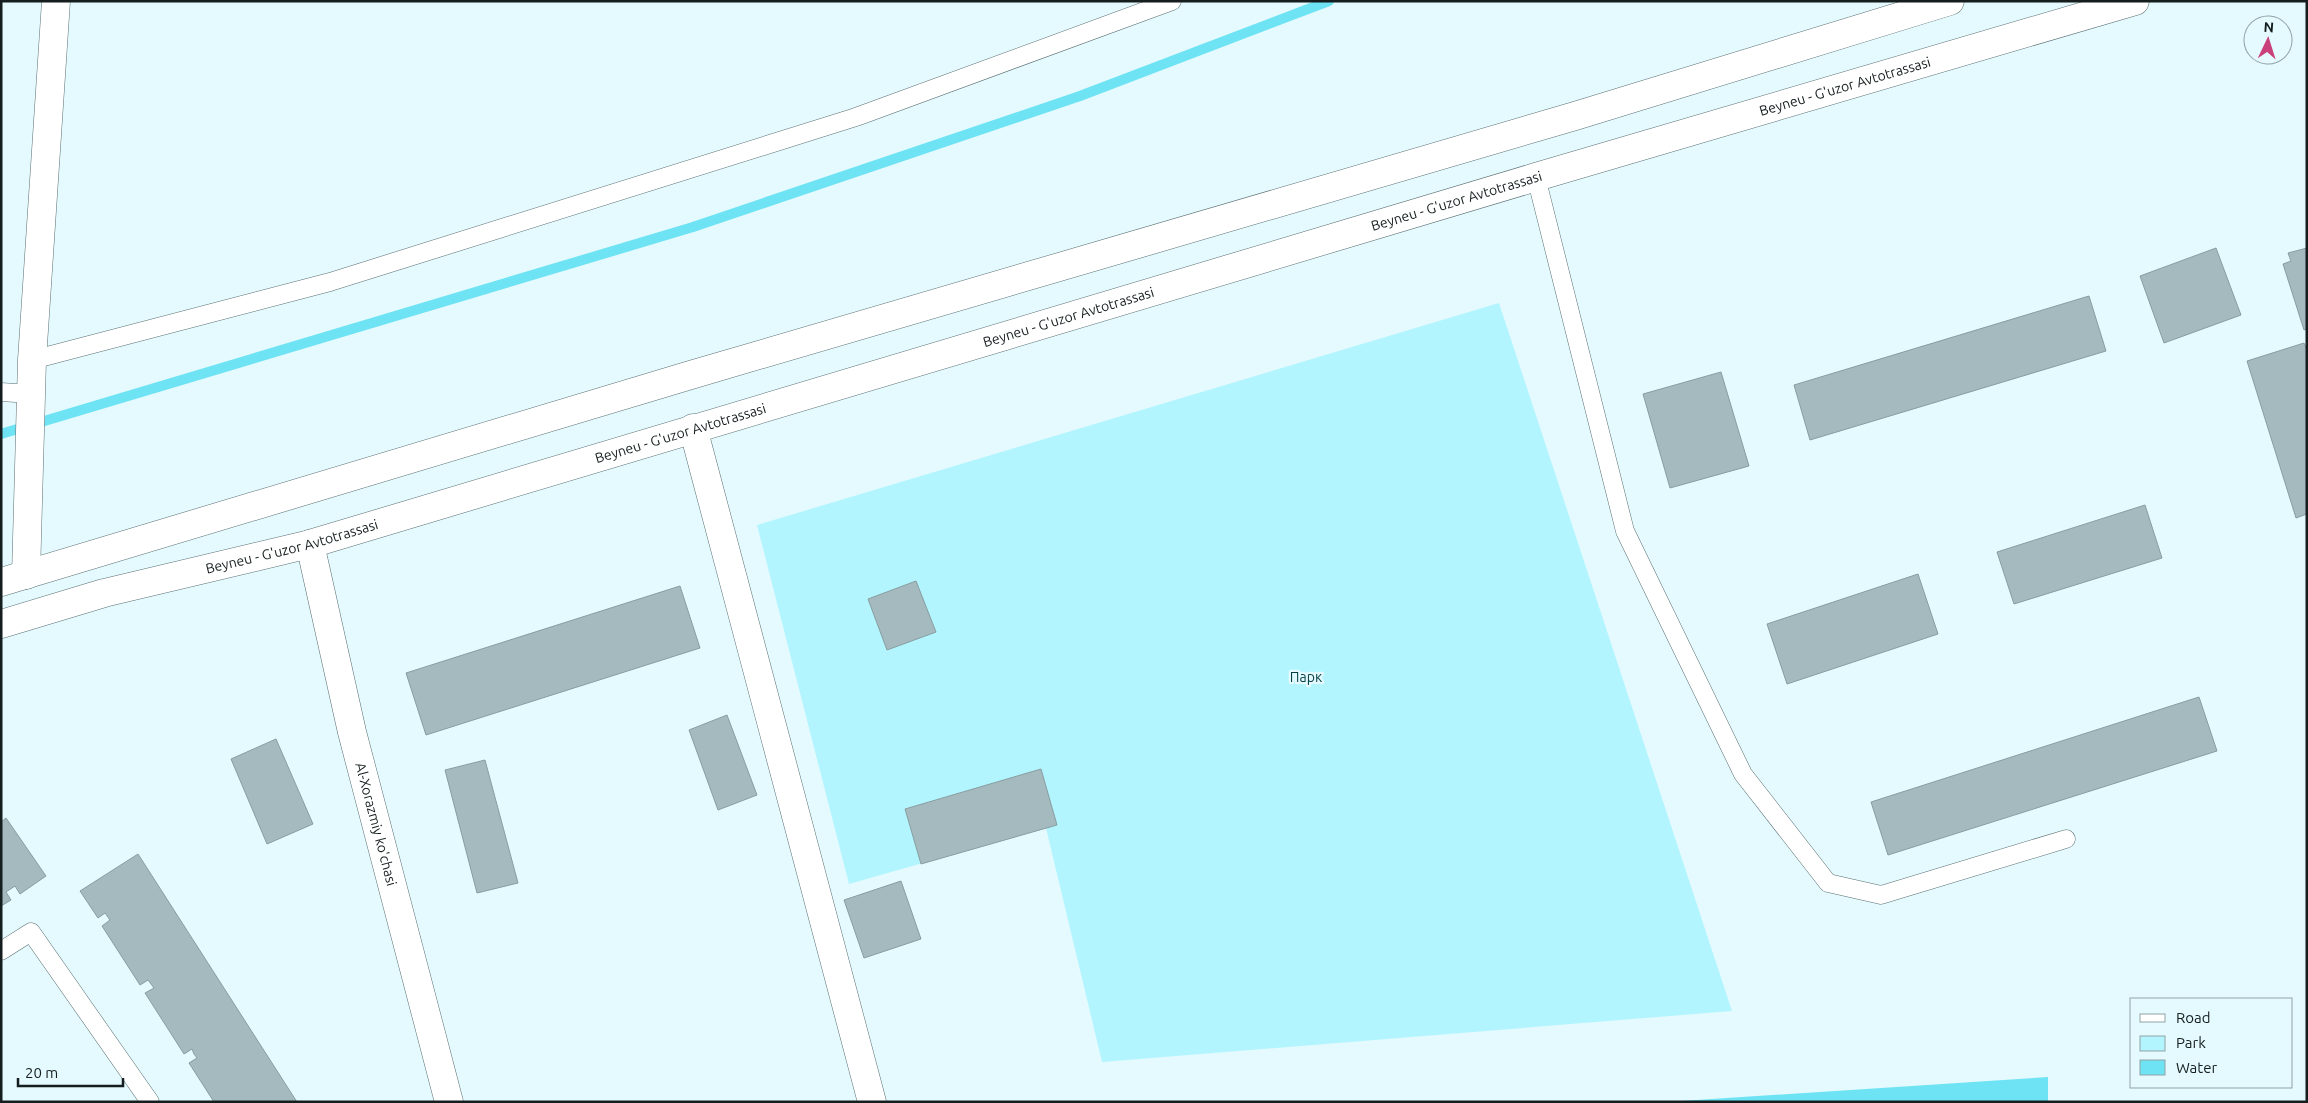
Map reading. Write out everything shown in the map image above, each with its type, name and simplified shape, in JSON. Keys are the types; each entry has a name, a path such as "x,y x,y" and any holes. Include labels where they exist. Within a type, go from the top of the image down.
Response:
{"main road":[{"path":"56,1 32,360 28,482 13,579 704,372 1575,116 1950,1"},
{"name":"Beyneu - G'uzor Avtotrassasi","path":"1,624 104,593 310,544 1536,176 2134,1"},
{"path":"692,428 872,1102"},
{"name":"Al-Xorazmiy ko'chasi","path":"310,544 352,732 449,1102"}],"lane":[{"path":"32,360 330,282 847,120 1172,1"},
{"path":"1536,176 1625,531 1743,774 1828,883 1881,895 2066,839"},
{"path":"1,392 31,394"},
{"path":"1,951 31,932 150,1102"}],"green space":[{"name":"Парк","path":"1499,303 1732,1011 1102,1062 1046,828 849,884 757,525"}],"water":[{"path":"2048,1077 2048,1102 1666,1102"}],"building":[{"path":"2216,248 2241,315 2164,343 2140,276"},
{"path":"2307,248 2307,329 2304,330 2283,264 2291,261 2288,253"},
{"path":"2089,296 2106,351 1810,440 1794,385"},
{"path":"2304,343 2307,350 2307,514 2296,518 2247,361"},
{"path":"1721,372 1749,466 1670,488 1643,394"},
{"path":"2145,505 2162,558 2014,604 1997,552"},
{"path":"1918,574 1938,634 1787,684 1767,624"},
{"path":"916,581 936,632 887,650 868,599"},
{"path":"680,586 700,648 426,735 406,673"},
{"path":"2199,697 2217,751 1888,855 1871,802"},
{"path":"727,715 757,795 718,810 689,730"},
{"path":"276,739 313,824 267,844 231,759"},
{"path":"485,760 518,883 477,893 445,770"},
{"path":"1041,769 1057,825 921,864 905,809"},
{"path":"6,818 46,876 20,894 15,886 6,892 11,900 1,906 1,822"},
{"path":"138,854 297,1102 214,1102 189,1063 197,1058 192,1049 184,1054 145,993 154,988 148,980 140,985 102,926 110,920 105,913 98,918 80,891"},
{"path":"901,881 921,939 864,958 844,900"}],"waterway":[{"path":"1,434 693,227 1080,96 1329,1"}]}
